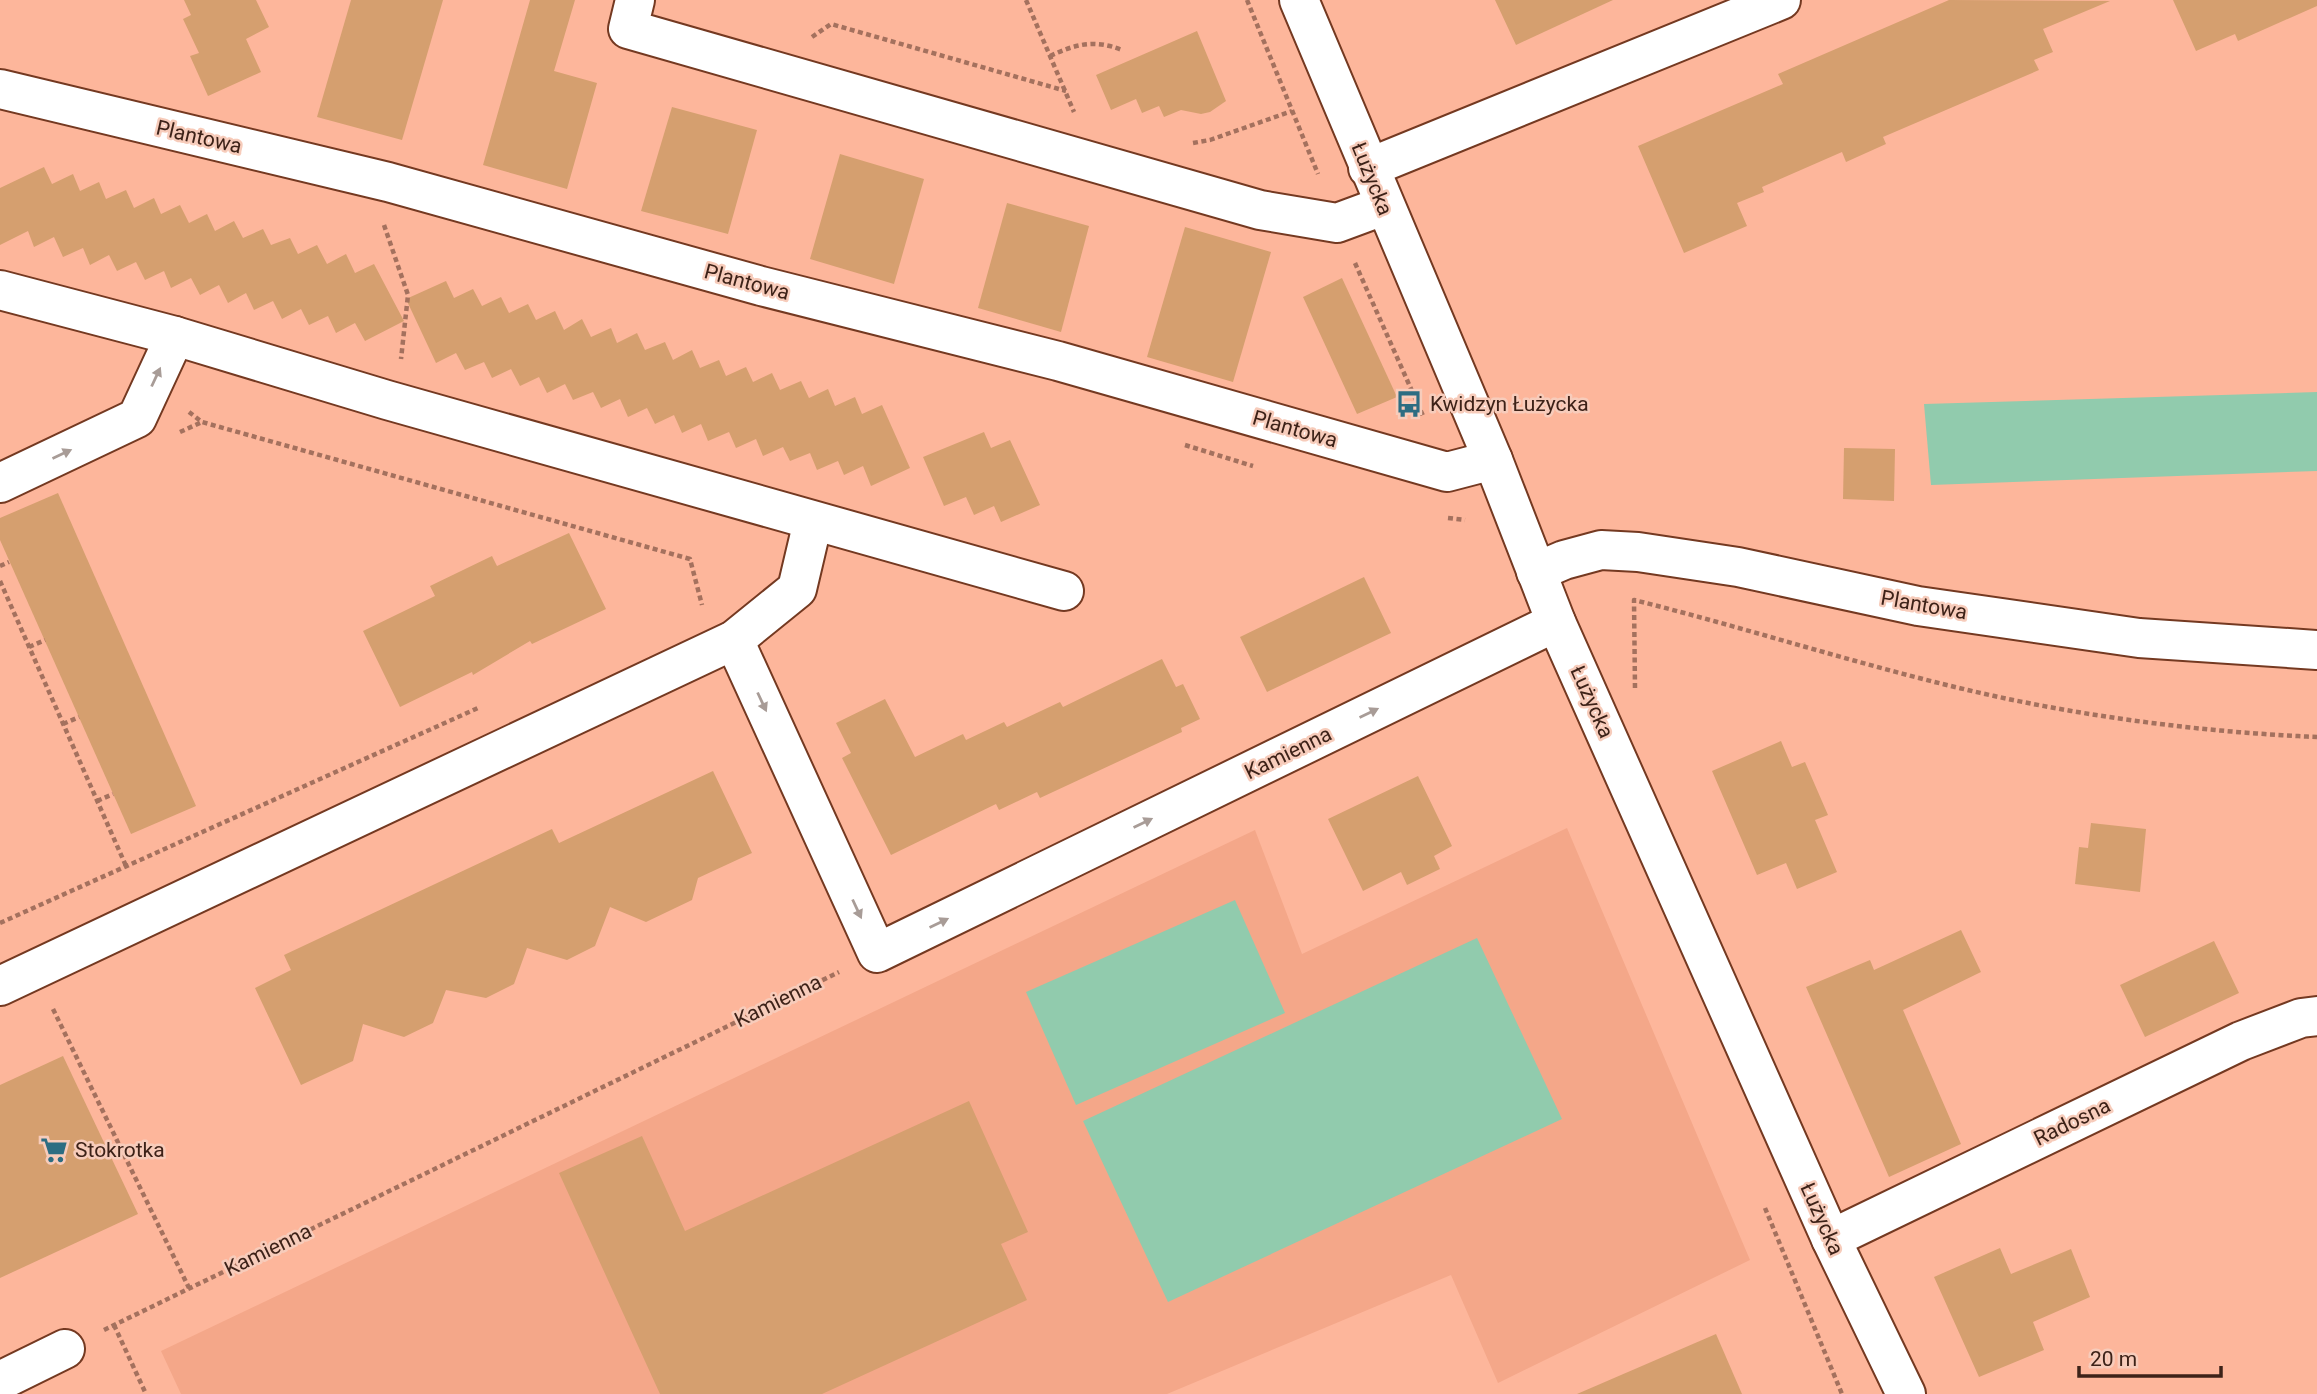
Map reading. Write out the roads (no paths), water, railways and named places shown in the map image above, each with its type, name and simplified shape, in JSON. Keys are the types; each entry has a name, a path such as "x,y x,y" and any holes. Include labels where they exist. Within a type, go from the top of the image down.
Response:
{"street":[{"path":"635,0 628,29 1260,210 1337,223 1383,206"},
{"name":"Łużycka","path":"1298,0 1383,206 1493,460 1556,622 1831,1239 1906,1394"},
{"path":"1368,168 1781,0"},
{"name":"Plantowa","path":"0,89 388,182 761,286 1092,370 1447,472 1493,460"},
{"path":"0,290 176,336 387,400 1064,591"},
{"path":"0,483 137,418 176,336"},
{"path":"17,978 734,640 797,589 813,521"},
{"name":"Plantowa","path":"1536,572 1564,560 1601,551 1638,552 1738,567 1918,606 2139,638 2317,650"},
{"name":"Kamienna","path":"734,640 877,953 1556,622"},
{"name":"Radosna","path":"1831,1239 2241,1041 2301,1018 2317,1016"},
{"path":"0,1381 65,1349"}],"place":[{"name":"Kwidzyn Łużycka","path":"1409,404"},
{"name":"Stokrotka","path":"54,1150"}]}
